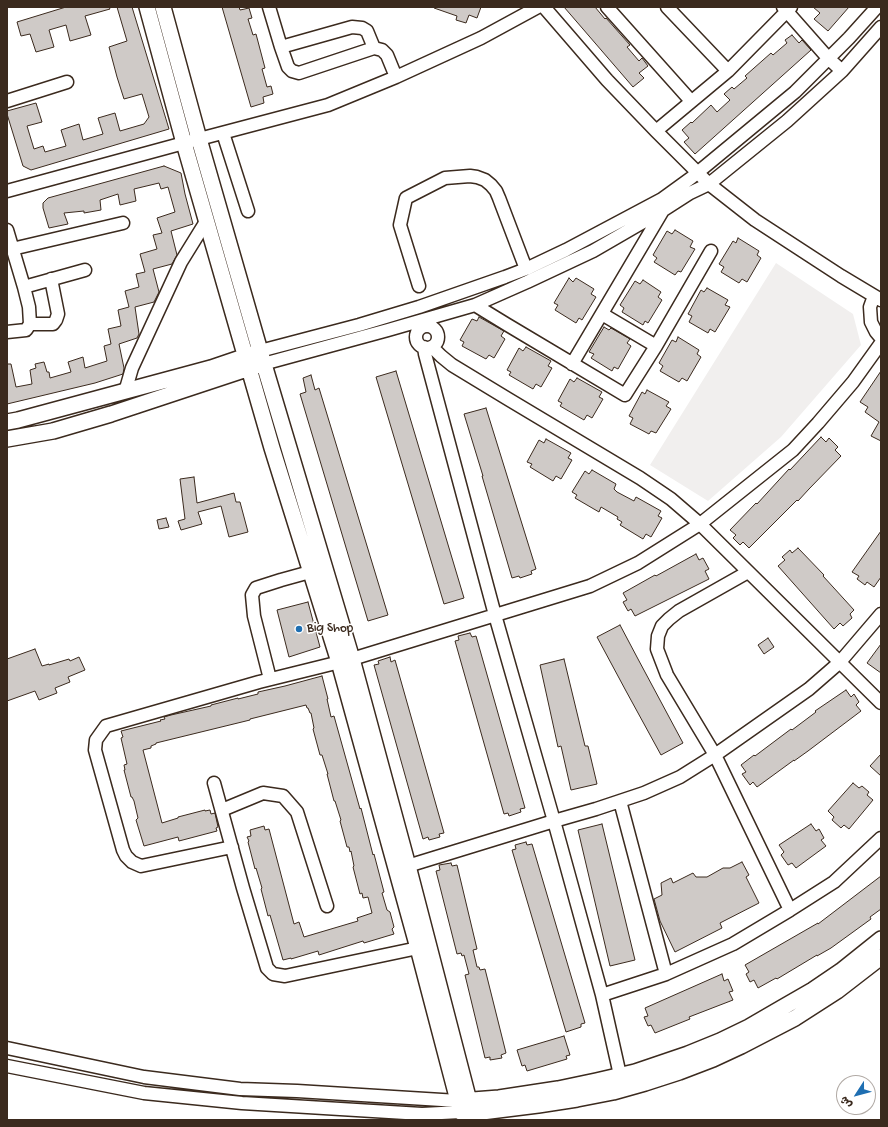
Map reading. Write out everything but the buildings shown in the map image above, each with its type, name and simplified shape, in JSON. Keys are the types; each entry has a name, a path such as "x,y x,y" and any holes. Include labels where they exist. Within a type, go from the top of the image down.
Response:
{"main road":[{"path":"147,7 184,143 207,220 254,360 345,660 468,1111"},
{"path":"163,7 199,139 254,360 310,572 345,660"},
{"path":"7,422 211,368 254,360"},
{"path":"7,440 53,431 104,416 254,360"},
{"path":"402,868 418,948 468,1111"},
{"path":"622,1082 720,1041 749,1027 813,990 881,939"},
{"path":"468,1111 499,1098 558,1089 622,1082 646,1083 713,1059 769,1032 814,1006 837,991 881,957"}],"street":[{"path":"269,7 288,67 292,71 299,73 374,48 382,50 388,55 396,77"},
{"path":"7,191 328,105 396,77 481,38 538,7"},
{"path":"544,7 607,80 696,173 755,220 877,298 870,307 871,322 881,338"},
{"path":"607,7 691,101"},
{"path":"667,7 728,71"},
{"path":"254,360 359,325 419,307 526,269 656,203 685,182 795,92 877,7"},
{"path":"656,131 728,71 787,9 828,58 842,71"},
{"path":"281,47 352,27 362,28 367,31 374,48"},
{"path":"254,360 423,323 475,305 593,251 690,193 709,184 787,120 842,71 881,28"},
{"path":"7,101 67,82"},
{"path":"223,133 248,211"},
{"path":"419,286 400,225 406,198 445,178 470,176 477,177 485,180 491,185 496,191 526,269"},
{"path":"572,364 662,211"},
{"path":"125,392 132,368 181,262 207,220"},
{"path":"12,249 123,223"},
{"path":"7,230 24,287 30,324 26,330 7,332"},
{"path":"475,305 625,395 656,346 711,251"},
{"path":"24,287 85,270"},
{"path":"30,324 53,324 56,320 58,314 50,279"},
{"path":"419,307 423,323 437,331 438,335 437,342 428,347"},
{"path":"602,314 656,346"},
{"path":"232,847 141,866 132,862 123,850 95,750 96,740 106,726 270,679 345,660 590,586 638,563 700,524 793,450 853,382 881,343"},
{"path":"428,347 508,399 640,478 670,499 700,524 881,703"},
{"path":"428,347 427,362 495,615 554,820 602,995 622,1082"},
{"path":"270,679 254,616 252,595 256,588 310,572"},
{"path":"748,572 679,611 669,619 662,626 658,636 656,649 667,675 715,755 790,910"},
{"path":"402,868 554,820 596,809 644,793 680,777 715,755 809,689 840,662 881,614"},
{"path":"214,783 267,968 273,974 285,976 418,948"},
{"path":"222,810 263,793 283,796 297,812 327,906"},
{"path":"620,801 666,974"},
{"path":"602,995 666,974 733,944 834,882 881,838"},
{"path":"7,1048 144,1077 240,1089 297,1091 468,1111"},
{"path":"7,1066 144,1093 258,1104 422,1114 468,1111"}],"shaded area":[{"path":"776,263 853,314 861,345 781,437 708,501 650,465"}],"place":[{"name":"Big Shop","path":"299,629"}]}
